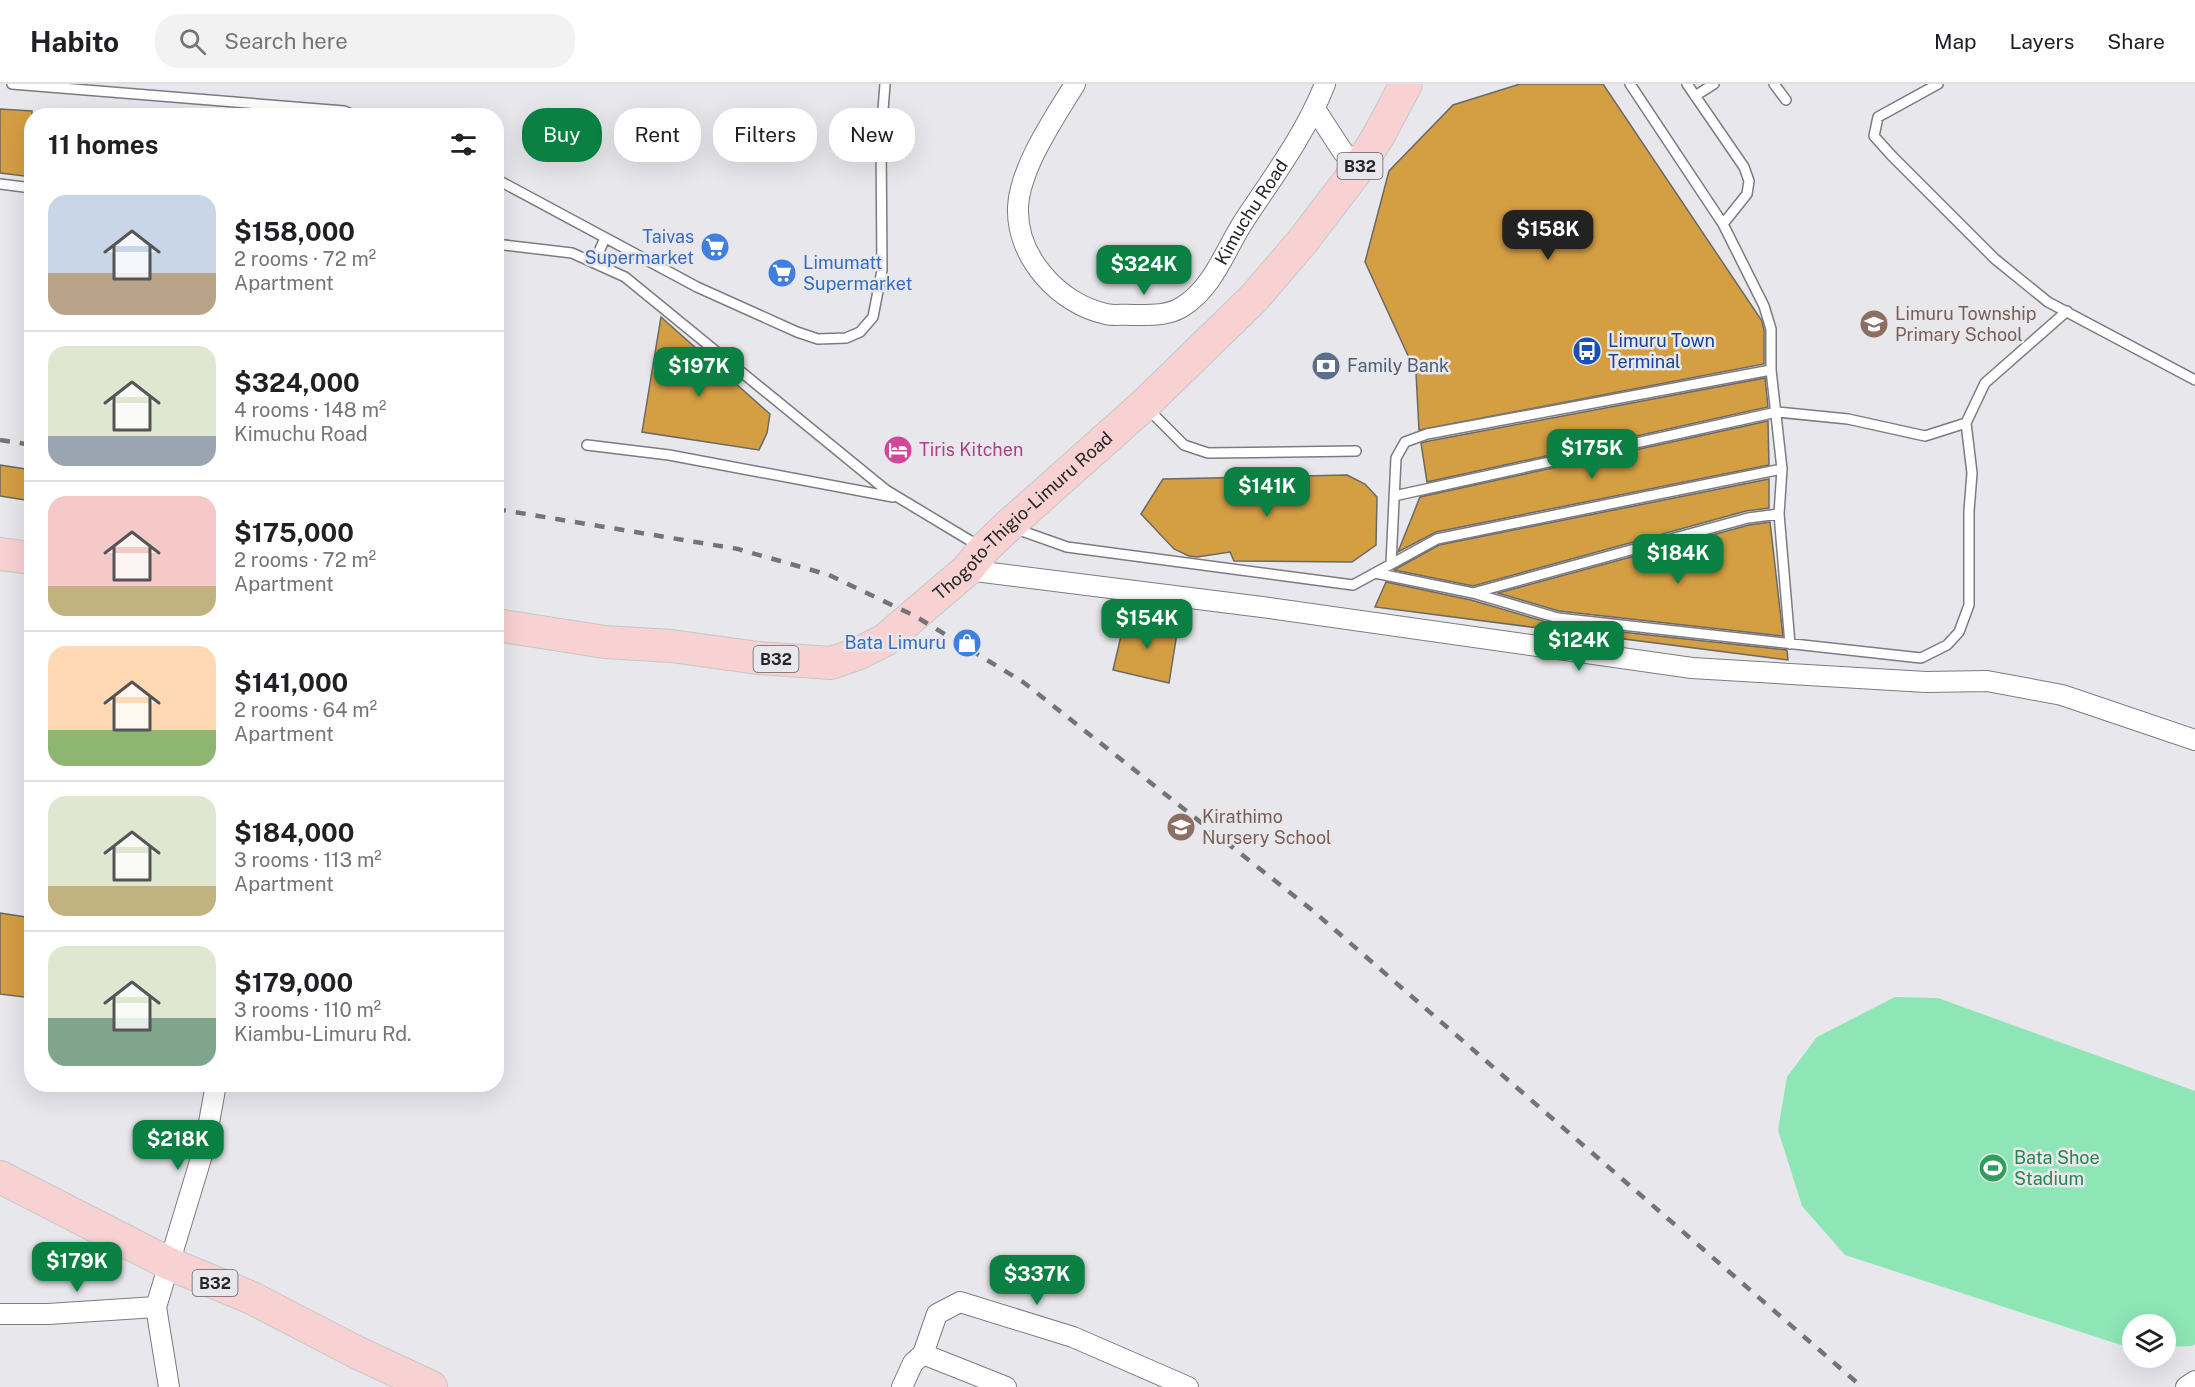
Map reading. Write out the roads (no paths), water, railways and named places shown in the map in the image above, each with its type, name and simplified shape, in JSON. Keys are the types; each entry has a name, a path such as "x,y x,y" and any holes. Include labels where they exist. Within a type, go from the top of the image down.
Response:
{"highway":[{"name":"Thogoto-Thigio-Limuru Road","path":"504,626 604,642 671,646 758,658 831,663 857,654 885,640 1144,405 1254,298 1302,242 1360,166 1410,86"},
{"path":"0,554 24,557"},
{"name":"B32","path":"0,1177 170,1264 252,1298 356,1352 431,1387"}],"street":[{"name":"Kimuchu Road","path":"1075,84 1047,131 1027,171 1018,206 1021,232 1030,255 1048,283 1076,303 1107,315 1155,316 1179,309 1200,295 1315,109 1325,84"},
{"path":"1315,109 1343,152 1360,166"},
{"path":"975,559 1262,607 1692,668 1926,682 1987,681 2062,694 2195,740"},
{"path":"170,1387 156,1306 205,1145 215,1092"},
{"path":"902,1387 913,1363 923,1354 937,1314 960,1302 1073,1337 1188,1387"},
{"path":"0,1314 48,1314 156,1306"},
{"path":"923,1354 1006,1387"},
{"path":"2186,1387 2195,1381"}],"lane":[{"path":"12,84 307,108"},
{"path":"504,183 697,287 797,332 818,339 846,338 860,332 873,317 882,270 881,135 885,84"},
{"path":"1630,84 1723,224 1764,306 1770,330 1771,370 1782,469 1779,514 1790,644"},
{"path":"1687,84 1744,167 1749,181 1747,194 1723,224"},
{"path":"1695,96 1714,84"},
{"path":"1774,84 1786,100"},
{"path":"1938,84 1878,117 1874,136 1995,259 2048,302 2195,380"},
{"path":"0,184 24,187"},
{"path":"594,263 605,238"},
{"path":"504,245 572,253 625,277 885,490 899,498 975,559"},
{"path":"1375,573 1473,593 1558,618 1921,658 1947,645 1959,632 1969,605 1969,512 1972,472 1966,423 1985,383 2067,311"},
{"path":"1391,564 1396,458 1405,442 1427,434 1771,370"},
{"path":"1144,405 1184,445 1208,453 1356,451"},
{"path":"1394,496 1777,412 1848,418 1925,436 1966,423"},
{"path":"587,445 669,456 899,498"},
{"path":"1008,526 1067,547 1353,585 1437,539 1782,469"},
{"path":"1473,593 1748,518 1779,514"}],"railway":[{"path":"0,440 24,444"},
{"path":"504,510 738,549 829,575 915,616 1023,682 1312,910 1862,1387"}],"place":[{"name":"Taivas Supermarket","path":"715,247"},
{"name":"Limumatt Supermarket","path":"782,273"},
{"name":"Limuru Township Primary School","path":"1874,324"},
{"name":"Limuru Town Terminal","path":"1587,351"},
{"name":"Family Bank","path":"1326,366"},
{"name":"Tiris Kitchen","path":"898,450"},
{"name":"Bata Limuru","path":"967,643"},
{"name":"Kirathimo Nursery School","path":"1181,827"},
{"name":"Bata Shoe Stadium","path":"1993,1168"}]}
